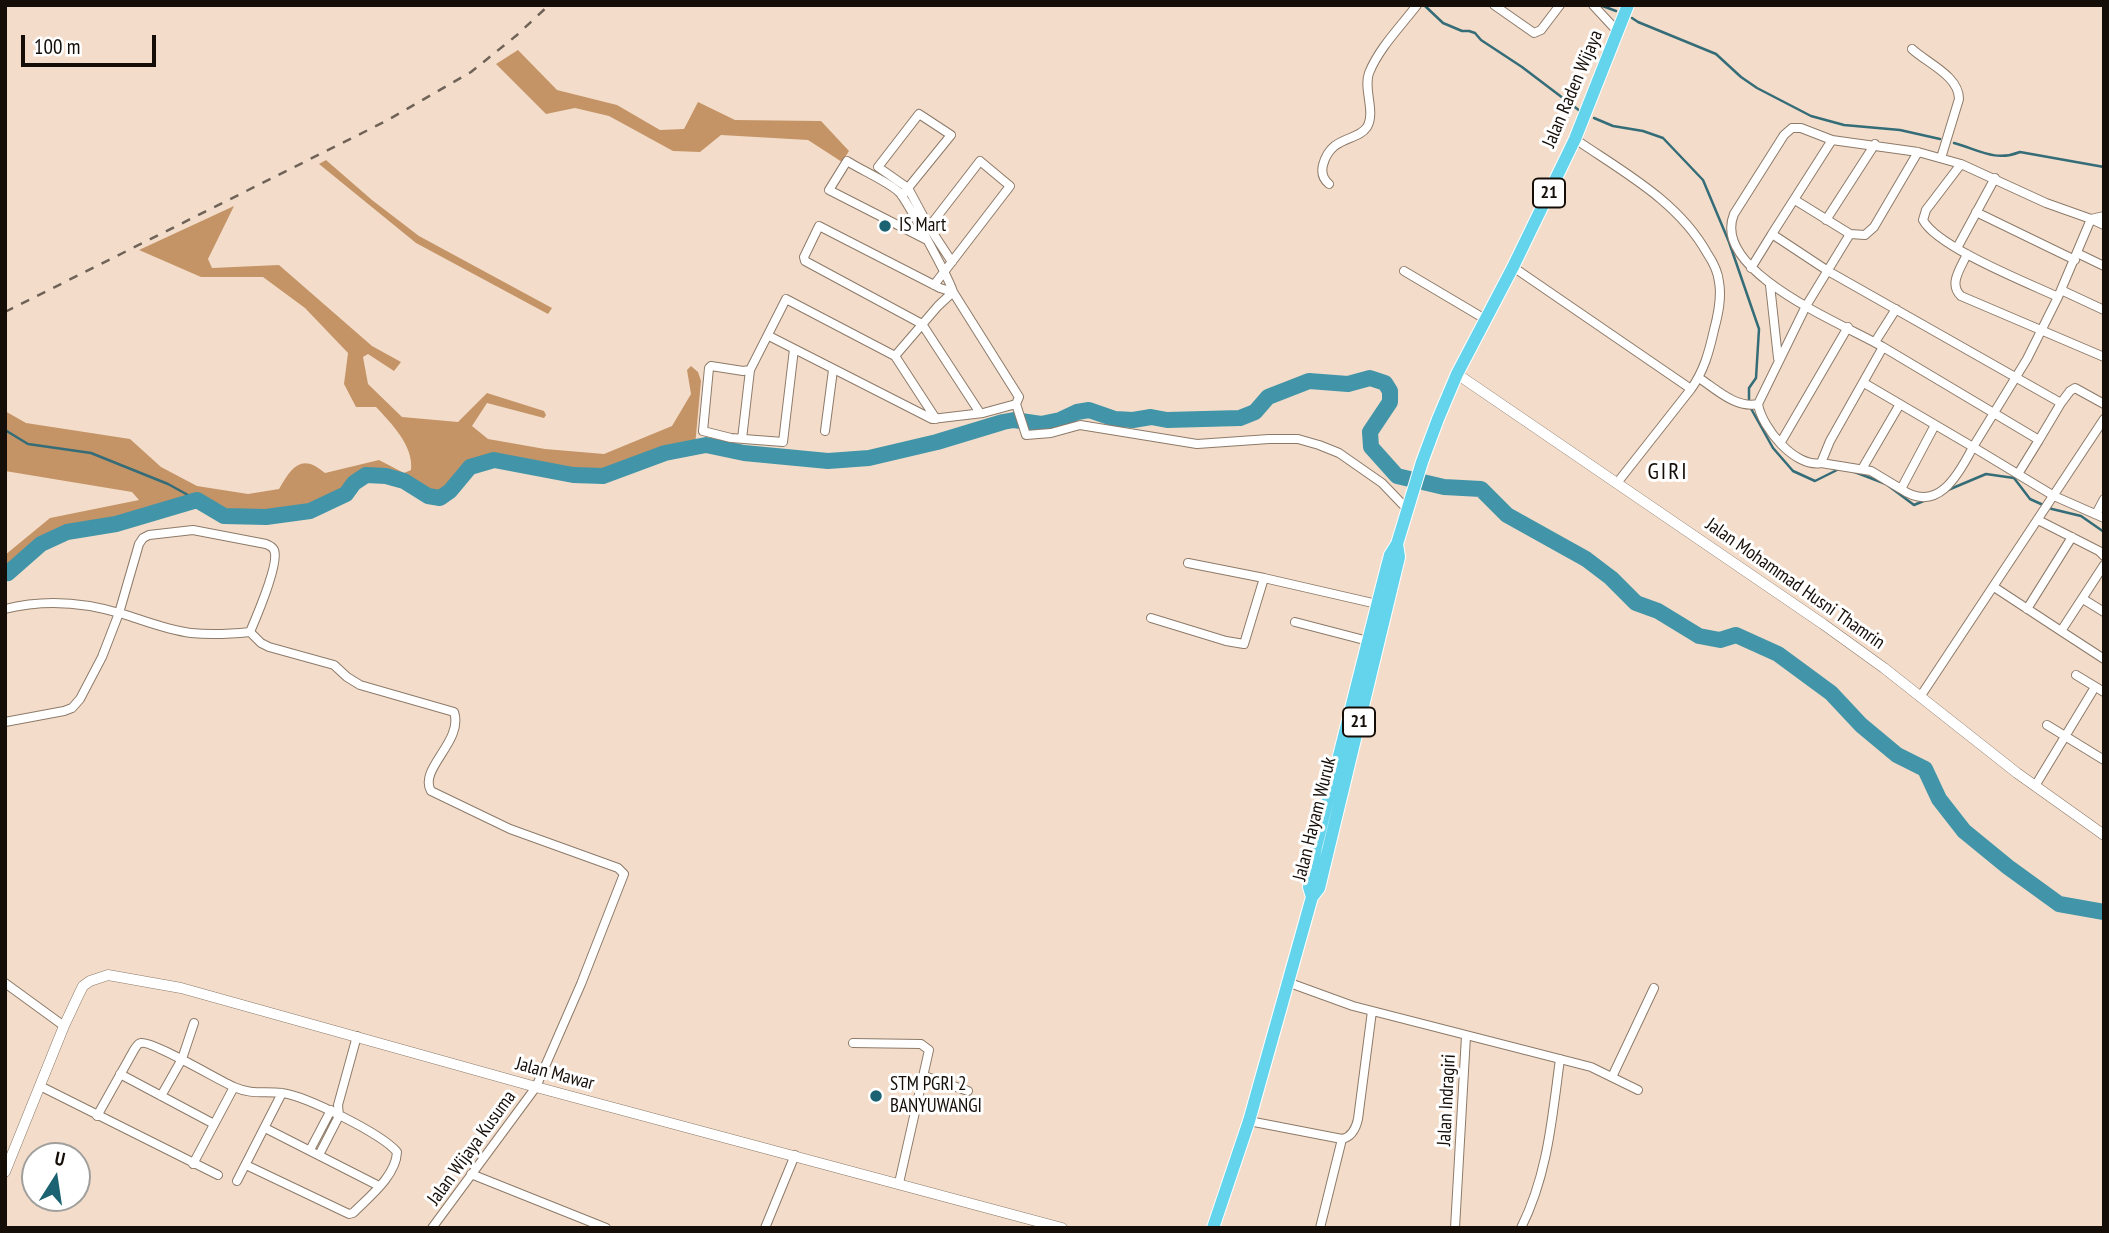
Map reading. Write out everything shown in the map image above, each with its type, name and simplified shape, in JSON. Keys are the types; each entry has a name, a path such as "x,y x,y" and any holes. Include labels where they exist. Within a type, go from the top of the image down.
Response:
{"highway":[{"name":"Jalan Raden Wijaya","path":"1457,374 1575,139 1628,5"},
{"name":"Jalan Hayam Wuruk","path":"1312,897 1309,887 1316,847 1390,555 1397,544 1422,462 1457,374"},
{"name":"Jalan Hayam Wuruk","path":"1213,1227 1249,1121 1312,897 1319,888 1324,870 1399,557 1397,544"}],"street":[{"path":"1329,184 1322,171 1327,156 1340,142 1361,132 1367,126 1370,113 1368,75 1390,39 1417,5"},
{"path":"1494,5 1534,33 1541,30 1560,5"},
{"path":"1594,5 1618,32"},
{"path":"1912,49 1954,83 1959,93 1941,158"},
{"path":"902,196 908,188 951,135 919,114 878,167 908,188 952,262"},
{"path":"2039,440 1875,342 1770,285 1751,268 1738,250 1731,233 1731,220 1789,129 1801,128 1832,140 1918,152 1961,164 2046,203 2104,225"},
{"path":"1575,139 1660,197 1679,215 1694,232 1715,267 1720,292 1717,319 1699,378 1618,483"},
{"path":"1751,268 1832,140"},
{"path":"1826,220 1875,144"},
{"path":"1795,200 1850,234 1861,236 1870,232 1918,152"},
{"path":"929,227 980,161 1010,186 934,285"},
{"path":"927,240 829,190 847,162 902,196 927,240 953,292 1019,397 1016,404 1026,435 1051,433 1080,425 1197,444 1298,439 1339,453 1409,503"},
{"path":"1961,164 1926,210 1923,220 1930,230 1967,254 2104,310"},
{"path":"1957,248 1994,178"},
{"path":"1976,212 2076,257 2104,266"},
{"path":"2091,219 2104,216"},
{"path":"1699,378 1750,405 1761,416 1768,430 1803,461 1862,469 1881,476 1909,495 1921,498 1938,493 1958,474 2043,330 2091,219"},
{"path":"953,292 934,285 819,226 804,257 805,261 922,324 980,413"},
{"path":"1772,234 1828,271 2061,403"},
{"path":"1750,405 1850,234"},
{"path":"1967,254 1956,278 1957,293 2104,357"},
{"path":"1513,267 1691,389"},
{"path":"1404,271 1485,319"},
{"path":"1770,285 1778,360"},
{"path":"895,356 953,292"},
{"path":"742,439 750,370 786,299 895,356 936,419"},
{"path":"1875,342 1896,309"},
{"path":"1781,442 1848,327"},
{"path":"769,336 932,419 980,413 1016,404"},
{"path":"1821,463 1883,348"},
{"path":"750,370 709,368 702,430 731,438 783,442 794,349"},
{"path":"825,430 832,370"},
{"name":"Jalan Mohammad Husni Thamrin","path":"1457,374 1823,624 2035,786 2104,835"},
{"path":"1864,383 2018,474 2053,498 2100,516 2104,499"},
{"path":"2018,474 2061,403 2075,388 2104,404"},
{"path":"1862,469 1900,404"},
{"path":"1920,697 2104,419"},
{"path":"1900,489 1935,425"},
{"path":"2040,518 2104,556"},
{"path":"5,609 45,602 81,605 119,613 192,634 250,632 273,570 275,555 273,548 266,544 193,530 149,535 140,541 119,613 102,657 76,705 64,712 5,722"},
{"path":"2026,610 2072,537"},
{"path":"1188,563 1377,604"},
{"path":"2061,631 2104,565"},
{"path":"1151,618 1244,644 1264,578"},
{"path":"1994,587 2104,659"},
{"path":"2083,599 2104,612"},
{"path":"1295,622 1368,641"},
{"name":"Jalan Wijaya Kusuma","path":"250,632 269,647 334,665 360,685 454,712 456,718 451,740 428,782 431,790 510,829 618,868 624,874 581,984 536,1087 432,1228"},
{"path":"2035,786 2065,737 2100,690 2076,675"},
{"path":"2047,725 2104,760"},
{"name":"Jalan Mawar","path":"5,1171 83,986 108,975 181,988 536,1087 1059,1227"},
{"name":"Jalan Indragiri","path":"1287,982 1372,1012 1466,1036 1455,1228"},
{"path":"5,983 64,1026"},
{"path":"1612,1076 1654,988"},
{"path":"1320,1228 1345,1138 1356,1127 1372,1012"},
{"path":"161,1096 182,1059 194,1023"},
{"path":"319,1155 339,1116 338,1105 357,1036"},
{"path":"1466,1036 1591,1067 1638,1090"},
{"path":"97,1116 141,1042 253,1094 282,1093 300,1098 370,1133 397,1152 395,1164 379,1186 349,1214 246,1165"},
{"path":"853,1042 914,1044 926,1046 929,1052 899,1183"},
{"path":"1521,1228 1540,1183 1560,1059"},
{"path":"120,1074 214,1124"},
{"path":"924,1076 968,1091"},
{"path":"40,1086 218,1175"},
{"path":"193,1164 234,1087"},
{"path":"237,1181 282,1093"},
{"path":"310,1150 329,1112 338,1105"},
{"path":"1249,1121 1345,1138"},
{"path":"265,1128 379,1186"},
{"path":"765,1228 795,1155"},
{"path":"471,1174 606,1228"}],"shaded area":[{"path":"518,50 557,90 617,105 660,130 684,129 698,102 735,120 821,121 849,151 842,162 808,140 721,135 700,152 673,151 609,116 575,108 546,114 496,64"},
{"path":"326,160 419,236 552,308 548,314 416,243 319,164"},
{"path":"234,206 208,259 212,268 279,265 372,346 401,362 394,371 368,354 363,357 368,384 402,417 458,422 487,393 544,411 546,415 544,418 487,403 472,426 488,439 545,449 604,454 672,426 691,394 687,370 691,366 698,372 701,381 695,446 665,453 603,476 573,475 494,460 470,467 450,491 440,498 428,496 404,481 386,476 366,475 354,483 346,494 310,511 266,517 224,516 197,500 116,524 67,532 41,544 8,573 5,571 5,555 50,518 139,500 132,492 5,471 5,411 26,423 130,439 161,467 197,486 248,494 279,489 288,474 304,463 325,473 379,460 404,473 411,470 409,452 388,420 376,407 356,407 344,384 348,353 305,308 263,277 201,277 139,250"}],"waterway":[{"path":"1424,5 1443,23 1475,33 1580,111"},
{"path":"1600,5 1616,11"},
{"path":"1632,18 1716,54 1757,88 1811,116 1844,125 1900,130 1940,139"},
{"path":"1594,118 1613,126 1643,131 1663,138 1703,180 1729,242 1759,329 1756,378 1749,388 1749,405 1773,448 1793,471 1815,481 1839,469"},
{"path":"1954,143 1995,155 2020,152 2104,167"},
{"path":"5,571 8,573 41,544 67,532 116,524 197,500 224,516 266,517 310,511 346,494 354,483 366,475 386,476 404,481 428,496 440,498 450,491 470,467 494,460 573,475 603,476 665,453 706,445 744,453 828,461 869,458 937,442 1003,422 1014,420 1041,424 1089,410 1115,419 1133,420 1151,417 1167,420 1240,418 1255,412 1268,397 1309,381 1348,384 1370,378 1385,383 1390,391 1390,402 1370,432 1371,447 1397,476 1444,487 1481,489 1507,515 1586,559 1611,578 1636,603 1658,611 1699,636 1720,640 1736,635 1778,654 1831,693 1861,725 1897,755 1925,769 1939,799 1964,831 2008,867 2059,904 2104,912"},
{"path":"5,430 28,444 91,453 168,484 197,500"},
{"path":"1852,471 1886,484 1914,505 1926,500"},
{"path":"1948,490 1986,474 2014,478 2030,499 2052,509 2081,516 2104,532"}],"railway":[{"path":"5,312 386,121 471,72 549,5"}],"place":[{"name":"IS Mart","path":"885,226"},
{"name":"STM PGRI 2 BANYUWANGI","path":"876,1096"}],"district":[{"name":"GIRI","path":"1668,472"}]}
